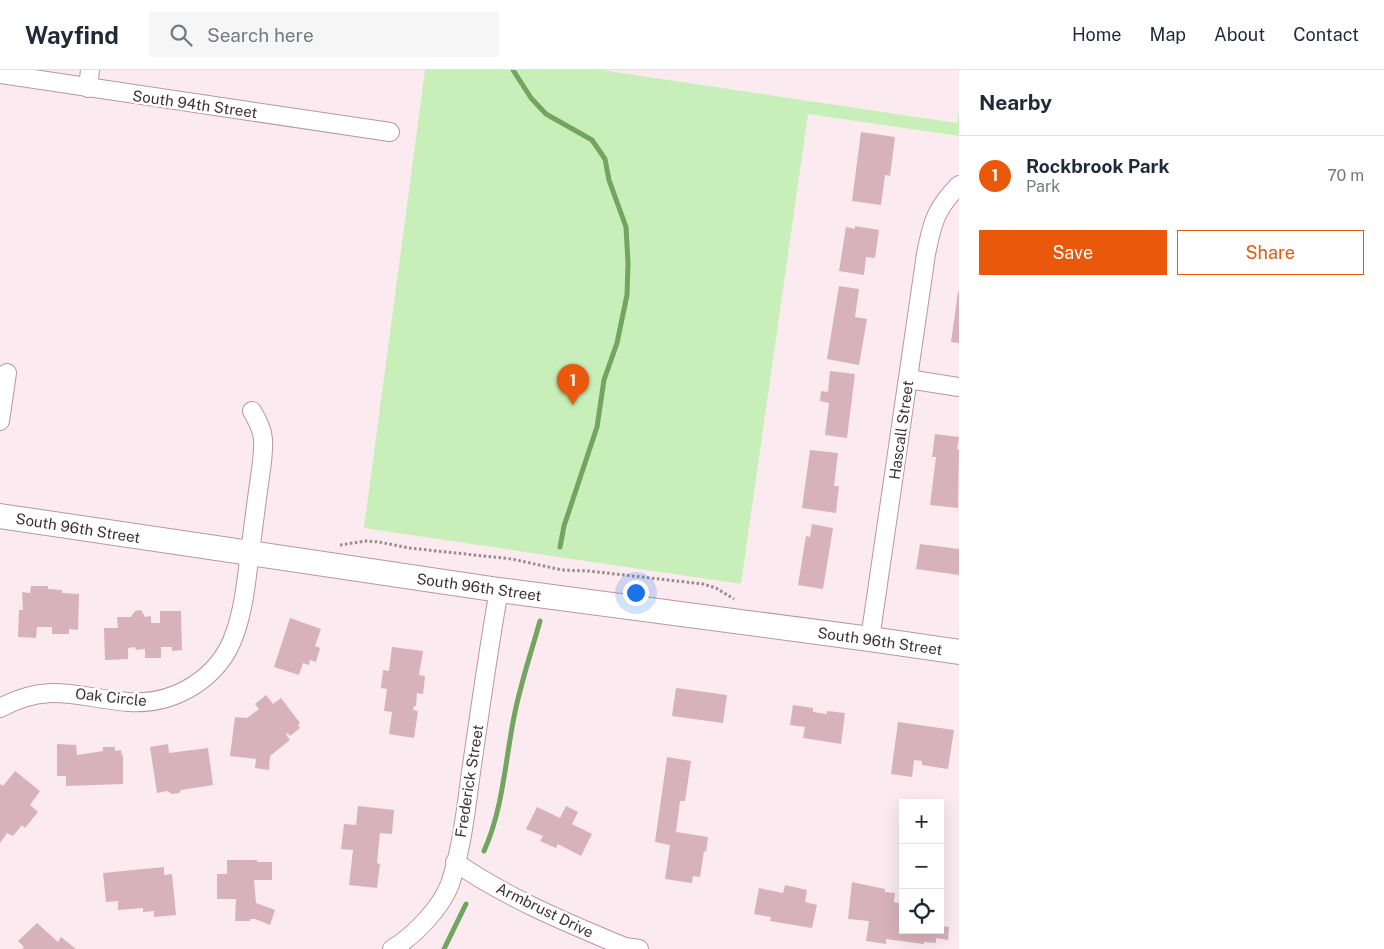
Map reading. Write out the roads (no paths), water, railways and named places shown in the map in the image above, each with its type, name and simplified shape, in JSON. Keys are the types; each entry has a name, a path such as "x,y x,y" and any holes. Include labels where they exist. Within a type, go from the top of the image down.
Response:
{"street":[{"path":"88,88 90,70"},
{"name":"South 94th Street","path":"0,74 390,132"},
{"name":"Hascall Street","path":"870,639 926,254 933,222 948,196 959,185"},
{"path":"0,422 7,373"},
{"path":"908,379 959,387"},
{"name":"Oak Circle","path":"0,708 15,700 39,693 68,692 129,702 151,701 167,698 190,688 212,671 229,648 240,615 263,452 263,438 260,426 252,411"},
{"name":"South 96th Street","path":"0,516 498,590 959,652"},
{"name":"Frederick Street","path":"392,949 413,934 437,906 449,886 462,837 498,590"},
{"name":"Armbrust Drive","path":"455,862 530,906 614,946 639,949"}],"waterway":[{"path":"513,70 531,98 546,114 592,140 605,159 609,180 626,227 627,295 617,343 604,380 597,427 564,526 560,547"},
{"path":"484,851 495,819 503,785 516,705 540,621"},
{"path":"444,949 466,904"}],"place":[{"name":"Rockbrook Park","path":"573,405"}]}
